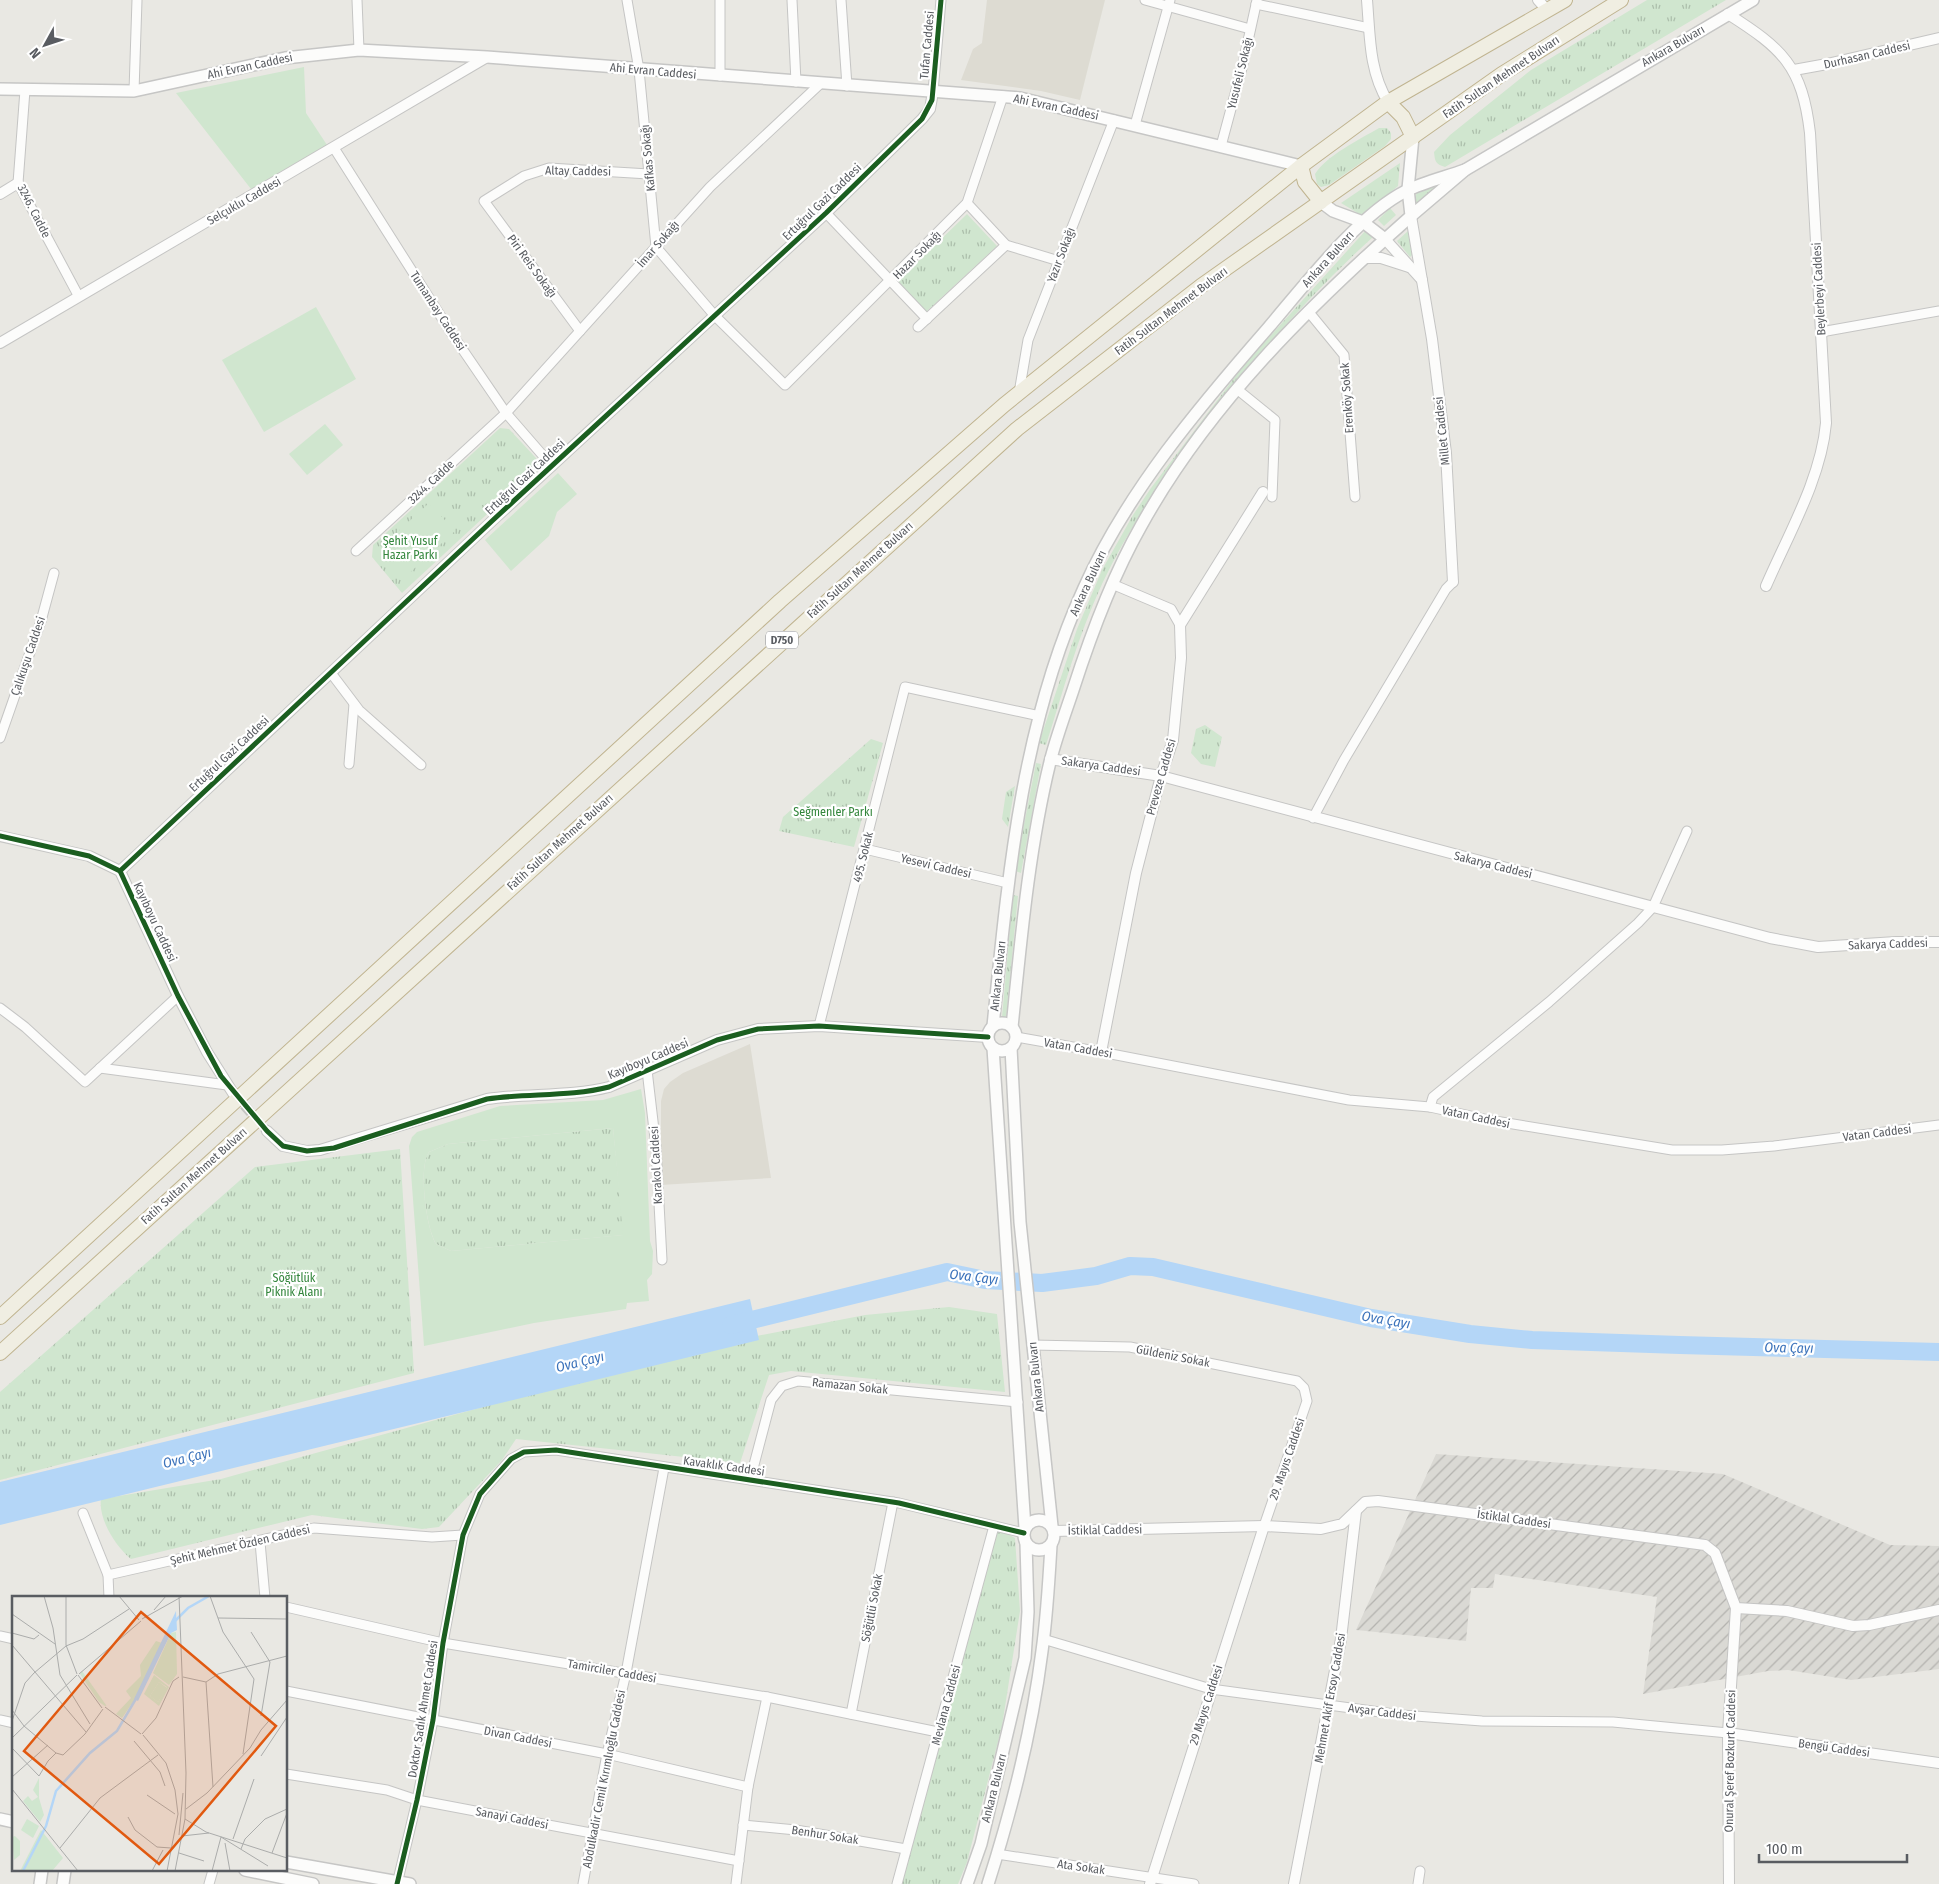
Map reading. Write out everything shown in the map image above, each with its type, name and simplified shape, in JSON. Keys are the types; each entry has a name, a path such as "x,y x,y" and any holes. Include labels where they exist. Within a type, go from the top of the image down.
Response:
{"highway":[{"name":"D750","path":"0,1317 780,601 1019,393 1301,166 1388,102 1543,5 1565,0"},
{"name":"Fatih Sultan Mehmet Bulvarı","path":"0,1352 1017,429 1202,286 1502,74 1621,0"},
{"path":"1388,102 1404,117 1413,137"},
{"path":"1301,166 1305,182 1321,202"}],"main road":[{"name":"Ankara Bulvarı","path":"988,1884 1032,1713 1044,1639 1051,1545 1055,1536 1032,1345 1020,1222 1013,1037 1028,888 1050,759 1077,676 1112,584 1150,510 1205,430 1308,311 1364,258 1465,170 1753,0"},
{"name":"Ahi Evran Caddesi","path":"0,89 134,91 285,58 359,50 487,57 846,86 1003,96 1037,101 1301,166"},
{"path":"1412,216 1408,189 1413,137"},
{"name":"Ankara Bulvarı","path":"990,1031 1008,883 1030,754 1040,716 1075,607 1100,556 1121,520 1160,462 1220,383 1363,222 1408,189 1465,170"},
{"name":"Ankara Bulvarı","path":"1321,202 1333,211 1363,222 1385,239"},
{"path":"1030,754 1050,759"},
{"path":"1008,883 1028,888"},
{"name":"Ankara Bulvarı","path":"990,1031 1000,1023 1013,1037"},
{"path":"990,1031 993,1048 1004,1051 1013,1037"},
{"name":"Ankara Bulvarı","path":"967,1884 981,1844 1025,1658 1028,1612 1018,1402 1010,1325 993,1048"},
{"path":"1051,1545 1038,1550 1025,1535 1033,1520 1038,1519 1048,1522 1053,1528"},
{"path":"288,1862 410,1884"},
{"path":"255,1872 313,1884"}],"street":[{"path":"134,91 137,0"},
{"path":"357,0 359,50"},
{"name":"Kafkas Sokağı","path":"627,0 639,70 656,247"},
{"path":"720,0 720,76"},
{"path":"792,0 796,82"},
{"path":"841,0 846,86"},
{"name":"Tufan Caddesi","path":"933,92 941,0"},
{"path":"1145,0 1169,3 1250,29"},
{"path":"1367,0 1375,75 1388,102"},
{"path":"1256,2 1369,28"},
{"name":"Yusufeli Sokağı","path":"1221,146 1256,2"},
{"path":"1135,125 1169,3"},
{"name":"Beylerbeyi Caddesi","path":"1728,14 1768,41 1782,54 1794,70 1807,109 1810,133 1826,422 1821,451 1806,494 1766,586"},
{"name":"Durhasan Caddesi","path":"1794,70 1939,38"},
{"name":"Selçuklu Caddesi","path":"0,343 78,295 334,148 487,57"},
{"name":"İmar Sokağı","path":"506,413 710,187 820,84"},
{"name":"3246. Cadde","path":"25,90 18,183 78,295"},
{"name":"Ertuğrul Gazi Caddesi","path":"120,871 552,466 826,213 922,119 930,109 933,92"},
{"name":"Hazar Sokağı","path":"715,316 785,385 967,203 1003,96"},
{"name":"Yazır Sokağı","path":"1019,393 1028,340 1114,120"},
{"name":"Tumanbay Caddesi","path":"334,148 452,334 506,413 552,466"},
{"name":"Altay Caddesi","path":"484,201 524,176 549,168 649,174"},
{"path":"0,194 18,183"},
{"name":"Piri Reis Sokağı","path":"484,201 580,331"},
{"path":"967,203 1006,245 1059,261"},
{"path":"826,213 927,319"},
{"name":"Millet Caddesi","path":"1412,216 1423,281 1446,453 1453,582"},
{"path":"1385,239 1423,281"},
{"path":"918,327 1006,245"},
{"path":"656,247 715,316"},
{"path":"1364,258 1381,258 1412,268"},
{"name":"Erenköy Sokak","path":"1308,311 1344,355 1355,497"},
{"path":"1821,332 1939,311"},
{"path":"1112,584 1171,609 1180,625 1268,494 1275,420 1238,390"},
{"name":"3244. Cadde","path":"356,551 506,413"},
{"name":"Çalıkuşu Caddesi","path":"0,738 40,621 54,573"},
{"path":"1313,818 1364,726 1446,589 1453,582"},
{"name":"Preveze Caddesi","path":"1101,1052 1136,873 1161,776 1173,740 1181,658 1180,625"},
{"path":"331,673 354,704 422,765"},
{"name":"495. Sokak","path":"819,1026 905,687 1040,716"},
{"path":"349,764 354,704"},
{"name":"Sakarya Caddesi","path":"1050,759 1161,776 1313,818 1803,945 1825,947 1896,942 1939,942"},
{"path":"1430,1107 1433,1097 1548,1002 1638,924 1653,907 1687,831"},
{"name":"Kayıboyu Caddesi","path":"0,836 89,856 120,871 178,996 207,1052 230,1089"},
{"name":"Yesevi Caddesi","path":"865,849 1008,883"},
{"path":"0,1008 25,1027 85,1082 178,996"},
{"name":"Kayıboyu Caddesi","path":"267,1131 284,1146 306,1152 320,1150 487,1099 593,1091 622,1082 717,1040 740,1033 778,1026 990,1031"},
{"name":"Vatan Caddesi","path":"1013,1037 1349,1100 1430,1107 1498,1122 1672,1150 1722,1150 1774,1146 1939,1126"},
{"path":"100,1068 230,1089"},
{"name":"Karakol Caddesi","path":"647,1070 656,1148 662,1260"},
{"name":"Güldeniz Sokak","path":"1032,1345 1130,1347 1297,1380 1306,1392"},
{"name":"Ramazan Sokak","path":"750,1480 771,1400 782,1386 798,1380 1018,1402"},
{"name":"29. Mayıs Caddesi","path":"1264,1526 1306,1405 1306,1392"},
{"name":"Kavaklık Caddesi","path":"463,1535 480,1494 511,1459 524,1452 556,1450 893,1502 1025,1535"},
{"name":"Abdulkadir Cemil Kırımlıoğlu Caddesi","path":"583,1884 607,1754 626,1673 664,1468"},
{"name":"Söğütlü Sokak","path":"851,1714 893,1502"},
{"name":"İstiklal Caddesi","path":"1053,1528 1264,1526 1334,1528 1349,1519 1365,1502 1378,1502 1705,1545 1715,1552 1736,1608"},
{"name":"Mehmet Akif Ersoy Caddesi","path":"1294,1884 1342,1640 1356,1511"},
{"path":"83,1514 108,1575 109,1596"},
{"name":"Mevlana Caddesi","path":"897,1884 994,1526"},
{"name":"29 Mayıs Caddesi","path":"1151,1880 1264,1526"},
{"name":"Şehit Mehmet Özden Caddesi","path":"108,1575 240,1544 260,1542 314,1528 432,1536 463,1535"},
{"name":"Doktor Sadık Ahmet Caddesi","path":"397,1883 417,1800 433,1720 443,1643 463,1535"},
{"path":"260,1542 265,1596"},
{"name":"Tamirciler Caddesi","path":"288,1607 443,1643 768,1697 938,1732"},
{"path":"1736,1608 1787,1611 1854,1626 1869,1625 1939,1610"},
{"name":"Onural Şeref Bozkurt Caddesi","path":"1729,1884 1728,1733 1736,1608"},
{"name":"Avşar Caddesi","path":"1044,1639 1211,1689 1402,1715 1482,1721 1613,1722 1728,1733"},
{"name":"Divan Caddesi","path":"288,1691 607,1754 748,1787"},
{"path":"736,1884 748,1787 768,1697"},
{"name":"Bengü Caddesi","path":"1728,1733 1939,1763"},
{"name":"Sanayi Caddesi","path":"288,1774 387,1790 417,1800 739,1861"},
{"name":"Benhur Sokak","path":"743,1825 796,1830 906,1849"},
{"name":"Ata Sokak","path":"996,1854 1151,1880 1194,1884"},
{"path":"1418,1884 1420,1871"}],"shaded area":[{"path":"987,0 1105,0 1080,100 1041,91 961,80 973,49 982,43"},
{"path":"750,1044 771,1178 661,1185 661,1101 664,1089 683,1073"},
{"path":"1436,1454 1723,1474 1890,1545 1939,1546 1939,1669 1851,1680 1788,1670 1768,1671 1643,1694 1657,1597 1495,1574 1493,1588 1471,1588 1466,1641 1356,1630"}],"green space":[{"path":"1647,0 1726,0 1445,167 1436,162 1434,152 1450,135 1531,70"},
{"path":"304,67 306,113 327,145 251,189 176,93"},
{"path":"1379,128 1387,128 1391,133 1391,139 1385,146 1329,185 1321,187 1317,184 1315,174 1320,167 1344,148"},
{"path":"1400,163 1398,186 1364,215 1341,203"},
{"path":"1433,185 1436,188 1417,203 1414,200 1417,192"},
{"path":"1390,208 1396,215 1384,226 1378,220"},
{"path":"967,214 997,246 926,312 898,281"},
{"path":"1366,230 1373,237 1304,305 1241,377 1201,428 1148,503 1112,563 1102,584 1078,644 1046,745 1039,743 1077,629 1102,570 1133,515 1151,488 1244,365"},
{"path":"1408,231 1413,254 1410,257 1397,241"},
{"path":"316,307 356,379 264,432 222,360"},
{"path":"325,424 343,445 307,475 289,454"},
{"name":"Şehit Yusuf Hazar Parkı","path":"500,428 509,429 536,458 539,466 402,593 372,557 373,545"},
{"path":"558,473 577,494 557,512 549,536 511,571 485,540"},
{"path":"429,503 455,531 404,578 378,550"},
{"path":"1205,725 1222,737 1215,767 1201,764 1191,753 1196,729"},
{"name":"Seğmenler Parkı","path":"871,739 883,743 854,847 779,831 783,817"},
{"path":"1036,763 1041,764 1021,873 1015,871"},
{"path":"1015,786 1008,827 1002,819 1006,792"},
{"path":"1013,895 1018,896 1006,1018 1002,1017"},
{"path":"641,1089 645,1113 650,1241 653,1251 652,1274 647,1280 649,1301 627,1303 626,1309 534,1323 424,1346 409,1146 412,1137 417,1132 500,1106 603,1100","holes":["613,1128 623,1235 451,1251 436,1244 426,1212 424,1170 429,1152 448,1144"]},
{"path":"613,1128 624,1235 451,1251 436,1244 426,1212 424,1170 429,1152 448,1144"},
{"name":"Söğütlük Piknik Alanı","path":"400,1149 414,1373 0,1480 0,1392 255,1167"},
{"path":"949,1307 997,1314 1005,1392 791,1371 769,1375 740,1463 516,1439 502,1460 439,1527 422,1529 312,1515 131,1559 114,1540 102,1515 101,1499 221,1479 599,1375 746,1338 865,1315"},
{"path":"994,1526 1015,1538 1020,1611 1002,1726 967,1862 958,1884 901,1884 997,1533"}],"water":[{"path":"750,1299 759,1340 0,1525 0,1482"}],"waterway":[{"name":"Ova Çayı","path":"731,1325 947,1272 985,1280 1042,1283 1096,1276 1130,1266 1153,1267 1371,1318 1470,1334 1532,1340 1939,1352"}],"tunnel":[{"path":"234,1094 267,1131"}],"cycle path":[{"path":"120,871 492,521 826,213 922,119 932,100 941,0"},
{"path":"0,836 89,856 120,871 178,996 221,1076 267,1131 283,1146 307,1151 334,1148 487,1099 564,1094 609,1087 717,1040 758,1029 819,1026 988,1037"},
{"path":"397,1884 417,1800 433,1720 443,1643 463,1535 480,1494 511,1459 524,1452 556,1450 899,1503 1024,1533"}]}
